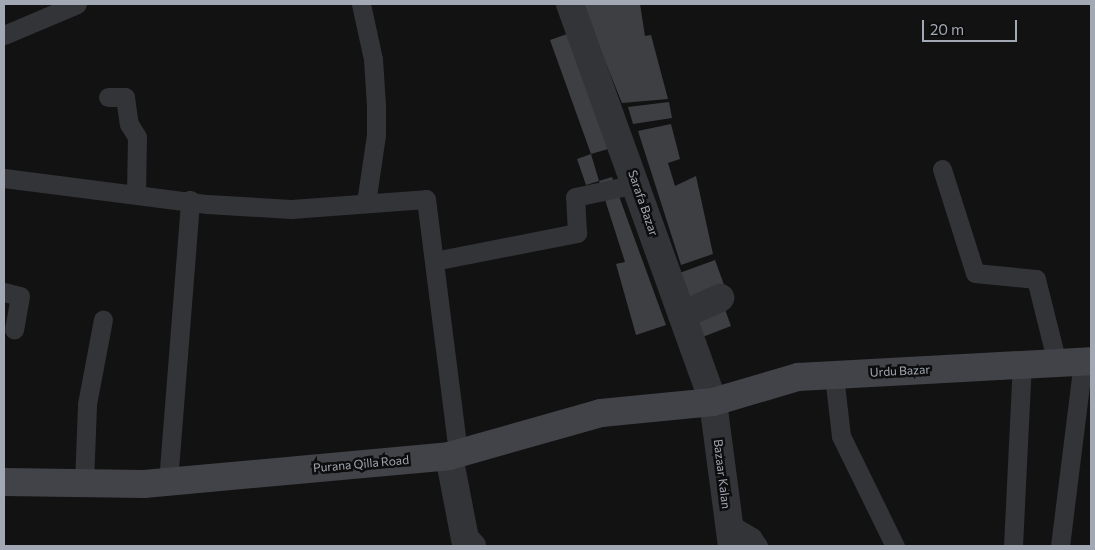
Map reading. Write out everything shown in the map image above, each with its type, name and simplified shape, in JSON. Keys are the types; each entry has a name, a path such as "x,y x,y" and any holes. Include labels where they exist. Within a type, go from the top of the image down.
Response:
{"street":[{"name":"Sarafa Bazar","path":"570,4 713,402"},
{"path":"682,315 720,298"},
{"name":"Urdu Bazar","path":"713,402 798,377 1087,362"},
{"name":"Purana Qilla Road","path":"4,482 168,482 453,455 601,413 713,402"},
{"name":"Bazaar Kalan","path":"713,402 730,534"},
{"path":"453,455 466,539 472,546"}],"lane":[{"path":"4,35 77,4"},
{"path":"361,4 373,59 376,105 376,135 366,203"},
{"path":"108,97 125,97 129,124 136,137 136,193"},
{"path":"942,168 975,273 1036,279 1056,363"},
{"path":"4,178 190,200 291,209 426,199 453,455"},
{"path":"434,261 578,233 575,197 636,184"},
{"path":"168,482 190,200"},
{"path":"4,292 20,296 14,329"},
{"path":"84,483 87,404 103,319"},
{"path":"1060,546 1087,362"},
{"path":"1013,546 1022,365"},
{"path":"834,375 840,436 895,546"},
{"path":"730,534 752,537 758,546"}],"building":[{"path":"582,4 640,4 645,36 651,35 668,99 622,103"},
{"path":"567,34 608,149 591,154 550,40"},
{"path":"669,102 672,118 633,124 628,107"},
{"path":"671,124 680,159 668,163 675,186 696,176 713,254 681,265 638,131"},
{"path":"591,154 599,181 586,185 577,159"},
{"path":"612,177 666,325 636,335 616,264 625,262 599,181"},
{"path":"715,260 727,293 684,306 674,275"},
{"path":"722,301 731,326 700,338 692,315"}]}
